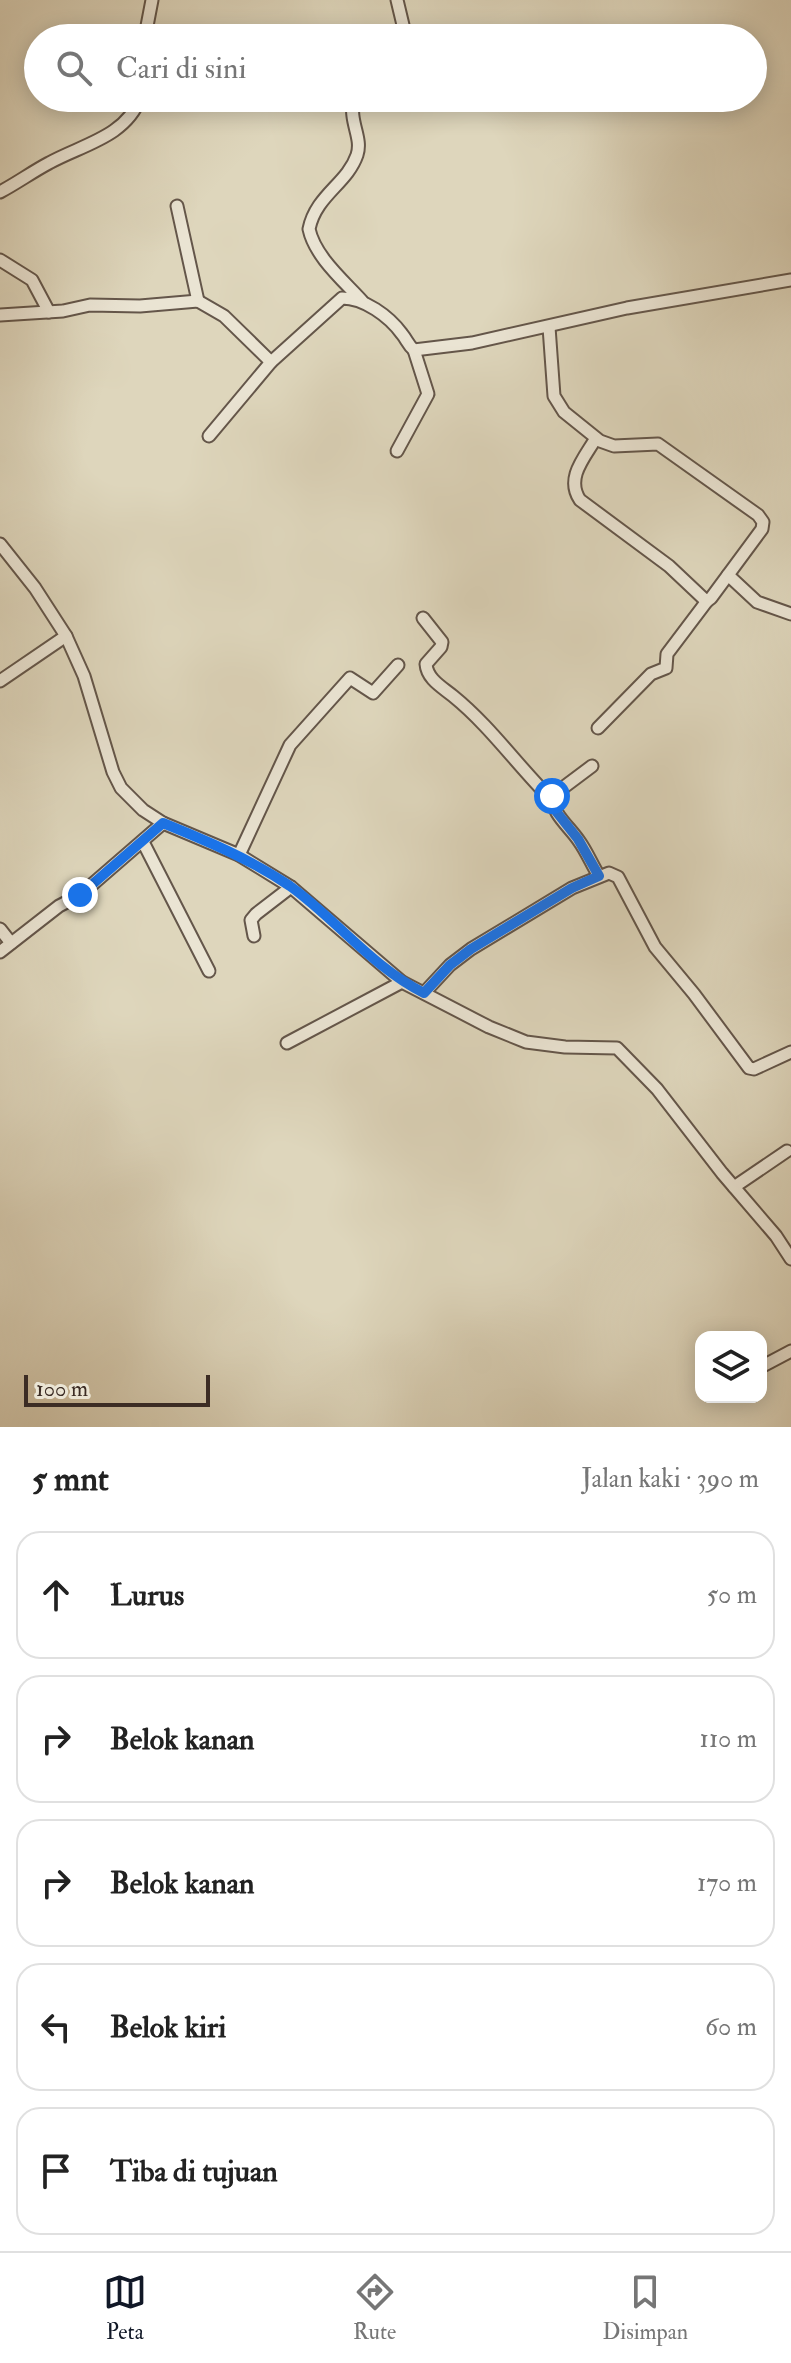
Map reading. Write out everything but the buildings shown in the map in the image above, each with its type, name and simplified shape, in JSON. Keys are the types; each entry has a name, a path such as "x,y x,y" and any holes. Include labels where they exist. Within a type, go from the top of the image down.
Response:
{"street":[{"path":"148,24 152,0"},
{"path":"397,0 403,24"},
{"path":"0,192 45,165 116,130 133,112"},
{"path":"352,112 359,149 349,170 316,208 309,229 310,236 331,268 363,302 402,333 414,350 428,394 397,451"},
{"path":"177,206 198,301"},
{"path":"0,260 32,280 49,312"},
{"path":"414,350 472,343 627,308 791,280"},
{"path":"209,436 271,362 335,302 342,298 363,302"},
{"path":"0,315 49,312 90,305 140,306 198,301 224,316 271,362"},
{"path":"549,327 557,404 596,438 614,446 658,444 758,515 763,522 762,529 667,654 666,668 651,674 598,728"},
{"path":"596,438 578,468 573,485 575,492 585,505 669,566 707,601"},
{"path":"0,544 35,588 66,636 84,676 113,772 121,788 143,810 163,823 239,855 291,887 402,982 489,1027 526,1042 565,1047 617,1048 657,1089 776,1236 791,1259"},
{"path":"728,575 757,602 791,614"},
{"path":"423,618 442,642 426,664 430,676 483,723 519,768 551,799 555,810 578,839 599,876"},
{"path":"0,681 66,636"},
{"path":"239,855 290,745 350,678 373,693 398,665"},
{"path":"551,799 592,766"},
{"path":"0,952 59,906 80,895 163,823"},
{"path":"143,842 209,971"},
{"path":"424,993 450,965 471,949 572,888 609,873 618,877 655,947 749,1068 754,1069 791,1052"},
{"path":"254,936 251,920 291,887"},
{"path":"0,929 11,943"},
{"path":"287,1043 402,982"},
{"path":"734,1187 787,1151"},
{"path":"767,1364 791,1351"}],"route":[{"path":"80,895 163,823 239,855 291,887 382,967 424,993 450,965 471,949 572,888 599,876 578,839 555,810 552,796"}]}
